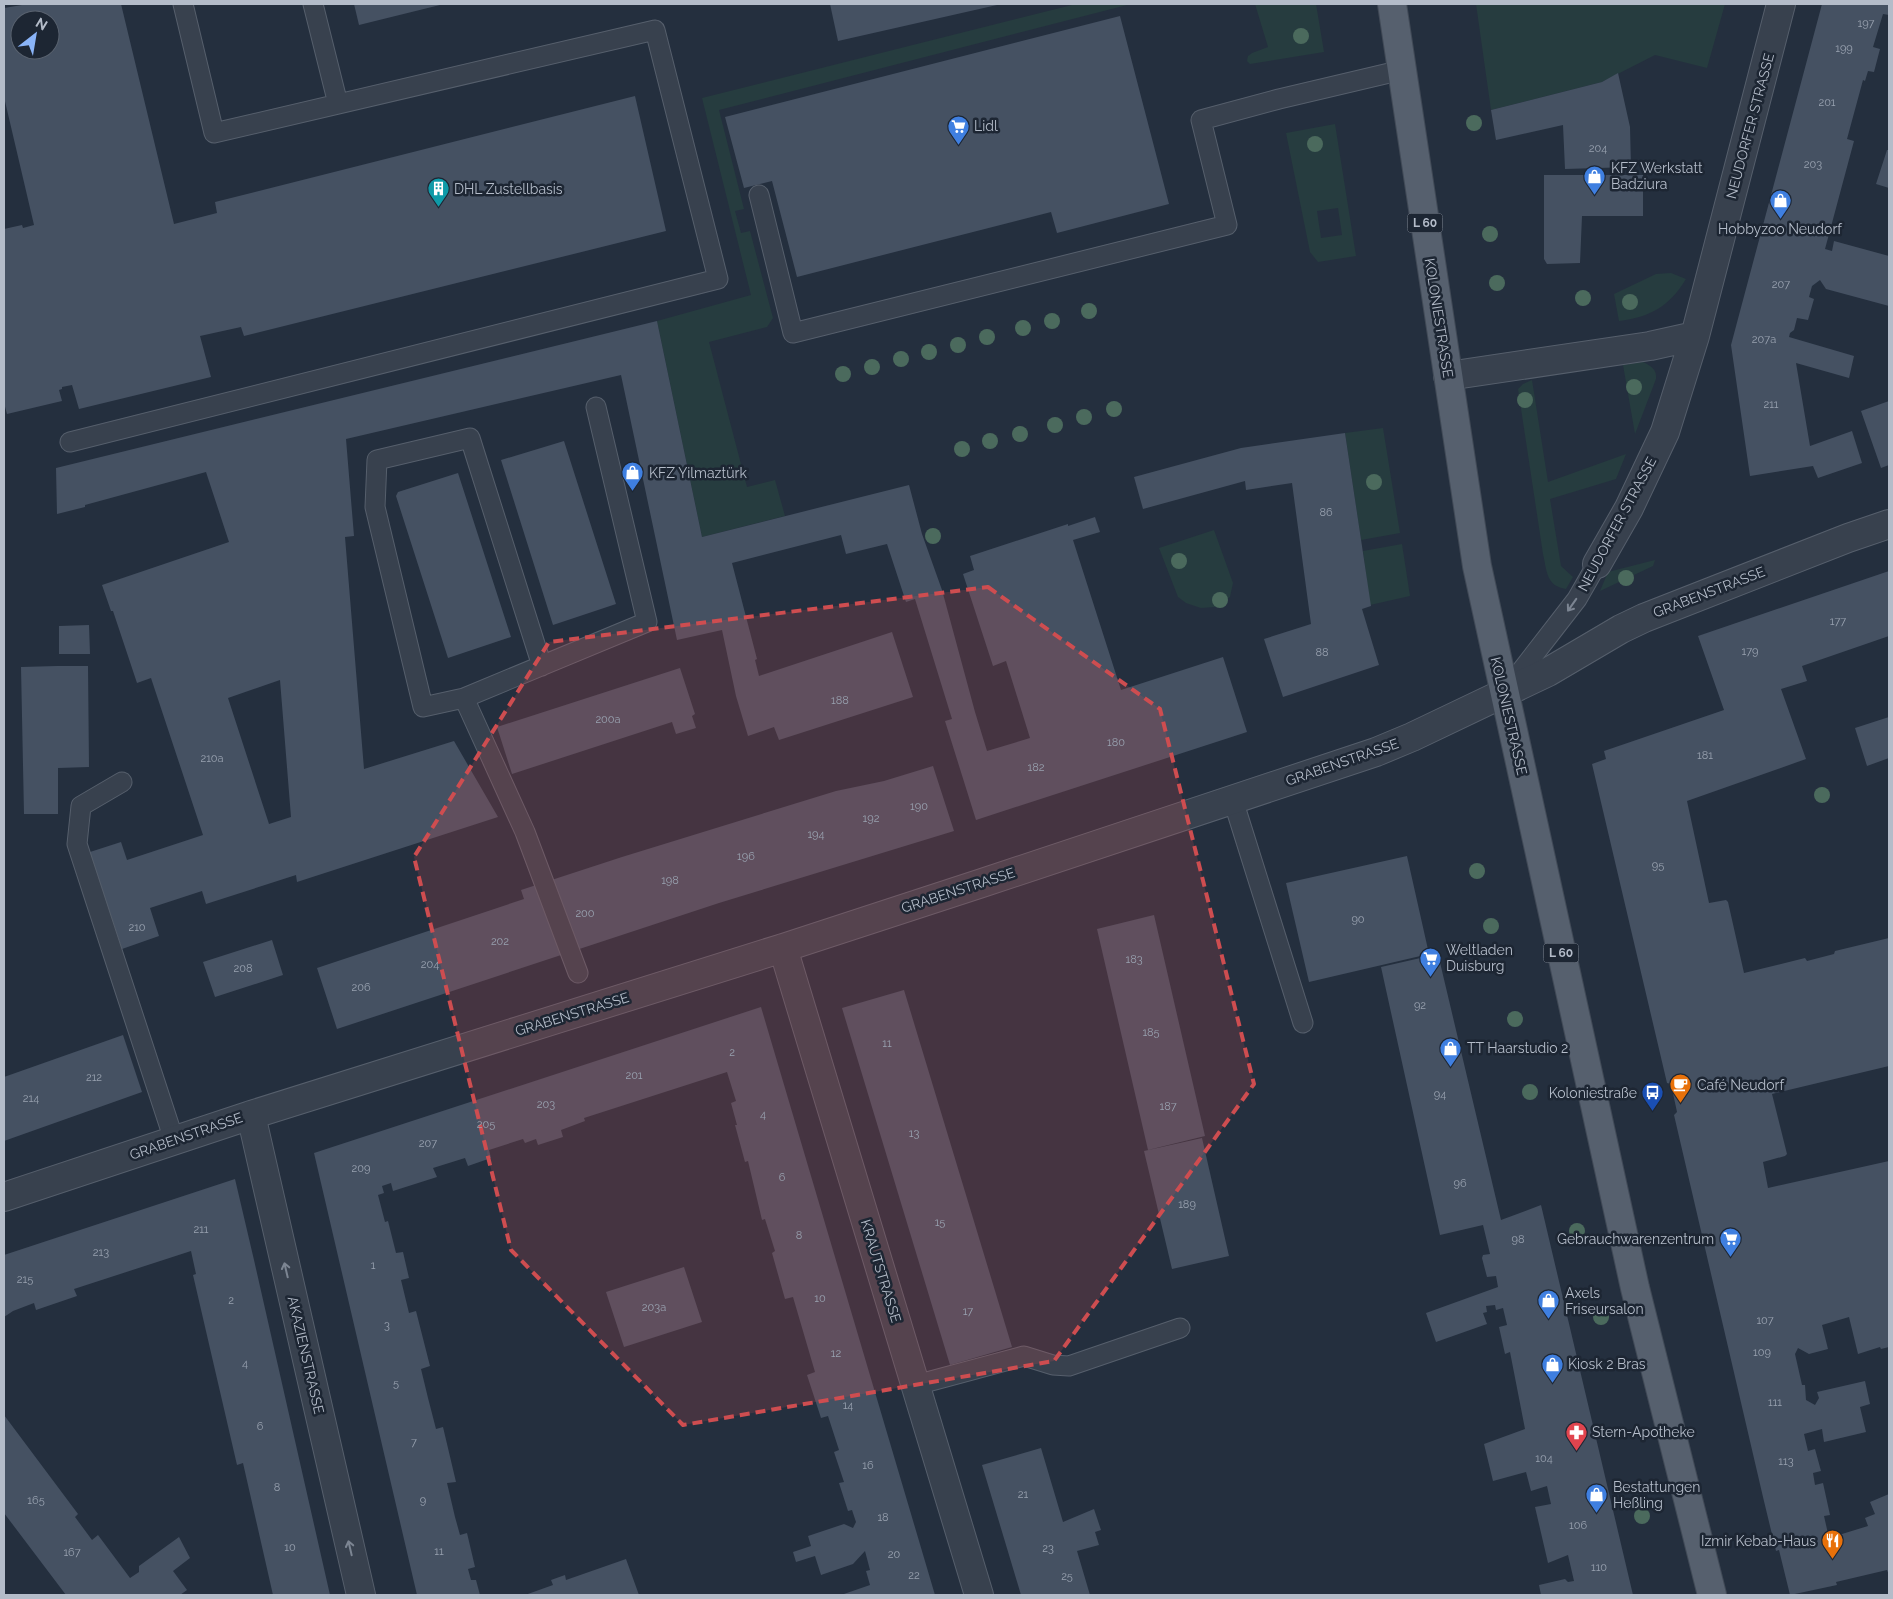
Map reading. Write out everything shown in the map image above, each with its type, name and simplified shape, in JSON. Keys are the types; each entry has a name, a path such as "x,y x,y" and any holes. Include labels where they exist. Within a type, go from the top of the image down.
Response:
{"main road":[{"name":"KOLONIESTRASSE","path":"1392,4 1474,554 1635,1288 1712,1595"}],"street":[{"name":"NEUDORFER STRASSE","path":"1597,564 1629,508 1666,432 1695,336 1782,4"},
{"path":"1448,376 1650,346 1695,336"},
{"name":"GRABENSTRASSE","path":"4,1197 251,1114 782,948 1376,752 1412,737 1548,672 1621,629 1644,618 1848,538 1889,524"},
{"name":"KRAUTSTRASSE","path":"782,948 980,1595"},
{"name":"AKAZIENSTRASSE","path":"251,1114 361,1595"}],"lane":[{"path":"70,442 718,279 655,30 214,133 183,4"},
{"path":"312,4 338,104"},
{"path":"759,195 793,333 1227,225 1201,120 1279,99 1402,70"},
{"path":"542,666 470,438 377,460 375,507 423,708 464,698 542,666 647,622 596,408"},
{"name":"NEUDORFER STRASSE","path":"1504,693 1572,606 1597,564"},
{"path":"464,698 525,832 578,973"},
{"path":"122,782 81,806 77,844 174,1140"},
{"path":"1233,800 1303,1023"},
{"path":"916,1385 1024,1356 1053,1365 1069,1366 1180,1328"}],"highlighted area":[{"path":"988,587 1160,709 1254,1084 1054,1361 683,1425 511,1250 414,857 549,642"}],"green space":[{"path":"1076,4 1131,4 719,110 744,209 735,211 741,233 750,231 773,318 767,327 709,342 747,487 775,480 785,516 702,537 657,321 751,295 702,98"},
{"path":"1255,4 1316,4 1324,52 1250,64 1247,61 1248,56 1268,47"},
{"path":"1476,4 1725,4 1707,68 1655,55 1602,82 1491,110"},
{"path":"1335,124 1356,256 1318,262 1310,252 1286,133","holes":["1338,208 1342,235 1321,238 1317,211"]},
{"path":"1671,273 1686,279 1680,289 1666,304 1640,317 1619,321 1614,294 1656,274"},
{"path":"1643,362 1651,366 1656,379 1635,434 1623,365"},
{"path":"1532,380 1548,482 1626,454 1616,479 1550,499 1561,566 1573,577 1566,589 1555,585 1548,577 1543,554 1518,389 1523,384"},
{"path":"1383,428 1400,533 1361,540 1345,433"},
{"path":"1214,530 1233,583 1230,597 1215,607 1201,608 1186,603 1178,597 1159,548"},
{"path":"1402,544 1410,596 1370,605 1363,551"},
{"path":"1655,560 1653,566 1600,591 1608,572"}],"building":[{"name":"DHL Zustellbasis","path":"28,4 121,4 174,224 217,213 215,202 635,96 666,231 244,336 241,327 200,336 211,377 79,409 72,385 62,387 59,390 62,401 7,414 4,403 4,229 22,225 23,228 34,225 4,97 4,8"},
{"path":"354,4 444,4 359,25"},
{"path":"830,4 997,4 997,5 838,41"},
{"path":"1822,4 1889,4 1889,15 1883,14 1873,47 1880,49 1874,72 1868,71 1865,81 1863,80 1847,139 1854,141 1825,249 1832,251 1834,241 1889,256 1889,306 1826,289 1820,280 1812,286 1809,297 1814,299 1808,320 1797,318 1794,330 1790,333 1789,337 1854,356 1849,378 1796,363 1810,446 1852,431 1862,463 1818,478 1813,466 1750,476 1731,345"},
{"name":"Lidl","path":"1120,16 1169,204 1057,233 1051,212 797,277 772,181 744,188 725,117"},
{"path":"1618,73 1630,127 1631,167 1565,169 1563,125 1496,140 1491,110 1602,82"},
{"path":"1887,150 1889,150 1889,188 1876,184"},
{"name":"KFZ Werkstatt Badziura","path":"1544,175 1643,175 1643,216 1582,216 1580,263 1547,264 1544,259"},
{"path":"657,321 702,537 909,485 922,534 942,590 987,751 1030,738 1006,661 993,666 963,574 974,570 970,556 1095,517 1100,532 1073,540 1121,690 1223,657 1247,732 976,820 945,721 952,719 915,599 906,602 887,544 846,554 841,535 732,563 757,659 755,660 759,676 892,632 913,697 779,740 774,727 748,736 736,696 722,630 677,640 621,375 346,439 354,536 345,537 364,769 454,741 498,817 297,882 296,875 206,904 202,891 150,908 159,936 122,949 90,852 121,842 127,860 203,835 151,678 137,683 113,611 111,611 102,585 229,542 206,472 57,514 56,468","holes":["280,680 291,817 269,824 228,698"]},
{"path":"1889,401 1889,465 1881,468 1861,411"},
{"path":"1345,433 1371,606 1362,609 1379,665 1283,697 1264,639 1311,624 1292,483 1246,490 1245,481 1143,509 1134,477 1241,448"},
{"path":"564,441 616,604 553,625 501,460"},
{"path":"458,473 511,637 448,658 396,496 398,492"},
{"path":"1889,571 1889,636 1802,666 1807,681 1781,689 1806,759 1687,801 1709,903 1726,900 1728,902 1744,973 1805,958 1807,961 1834,954 1835,951 1889,938 1889,1066 1772,1094 1787,1154 1763,1162 1768,1188 1889,1161 1889,1347 1881,1349 1880,1347 1858,1354 1849,1317 1822,1325 1828,1349 1809,1354 1798,1348 1795,1354 1802,1385 1805,1385 1806,1400 1815,1405 1819,1398 1817,1392 1865,1381 1870,1404 1860,1407 1866,1432 1824,1442 1822,1429 1804,1434 1808,1451 1815,1449 1821,1471 1813,1473 1815,1485 1823,1483 1830,1515 1824,1516 1829,1538 1868,1526 1865,1518 1875,1514 1870,1502 1889,1494 1889,1575 1887,1570 1836,1582 1837,1585 1790,1595 1779,1550 1776,1551 1763,1497 1674,1115 1677,1112 1671,1084 1667,1083 1592,764 1606,759 1604,751 1724,710 1698,636"},
{"path":"89,625 90,654 59,654 59,626"},
{"path":"88,666 89,767 58,768 58,814 24,814 21,667"},
{"path":"680,668 695,714 692,716 696,728 676,734 672,722 512,774 497,727"},
{"path":"1889,717 1889,758 1867,766 1855,728"},
{"path":"933,766 954,831 719,903 337,1029 317,968 524,899 521,890 836,791 884,781"},
{"path":"1407,856 1429,954 1309,982 1286,883"},
{"path":"1154,915 1205,1136 1148,1150 1097,929"},
{"path":"272,940 283,975 215,997 203,962"},
{"path":"1438,954 1501,1220 1541,1205 1633,1595 1541,1595 1539,1585 1565,1579 1568,1582 1574,1581 1568,1555 1548,1563 1535,1507 1551,1504 1547,1486 1531,1491 1526,1472 1493,1481 1484,1444 1525,1429 1510,1352 1505,1354 1499,1327 1507,1325 1503,1308 1496,1310 1495,1305 1486,1306 1487,1312 1483,1313 1487,1324 1436,1342 1426,1313 1498,1287 1496,1276 1487,1277 1482,1258 1483,1255 1490,1254 1483,1225 1440,1235 1381,967"},
{"path":"904,990 1012,1347 950,1365 842,1008"},
{"path":"761,1007 935,1595 841,1595 870,1585 866,1571 870,1570 865,1551 853,1564 821,1575 815,1556 796,1562 793,1552 811,1546 808,1536 844,1524 853,1528 856,1522 852,1510 848,1511 839,1483 844,1482 834,1452 839,1450 828,1416 821,1418 807,1375 815,1372 793,1297 785,1299 772,1253 775,1251 765,1219 762,1220 748,1161 745,1162 731,1103 736,1101 727,1072 584,1118 585,1121 561,1130 563,1137 538,1145 536,1139 525,1143 523,1139 489,1150 491,1158 468,1166 465,1158 433,1168 437,1177 393,1191 391,1183 382,1186 384,1193 378,1195 385,1222 388,1221 396,1253 403,1252 409,1278 401,1280 409,1313 416,1311 430,1366 421,1369 428,1398 436,1429 443,1427 456,1482 447,1483 455,1517 460,1535 467,1533 475,1567 468,1569 471,1580 476,1580 480,1595 417,1595 314,1153"},
{"path":"123,1035 142,1092 4,1141 4,1077"},
{"path":"1202,1138 1229,1256 1172,1269 1144,1151"},
{"path":"235,1179 330,1595 273,1595 243,1463 237,1465 193,1275 196,1274 191,1251 74,1289 77,1296 36,1310 34,1303 13,1311 4,1317 4,1255"},
{"path":"684,1267 702,1322 624,1347 606,1292"},
{"path":"4,1415 78,1514 75,1517 92,1540 98,1535 130,1578 139,1572 139,1566 179,1537 190,1558 173,1571 187,1590 180,1595 66,1595 4,1513"},
{"path":"1041,1448 1063,1522 1094,1509 1101,1530 1095,1532 1099,1545 1077,1551 1090,1595 1021,1595 982,1465"},
{"path":"626,1559 639,1595 525,1595 553,1585 551,1580 565,1575 566,1580"}],"place":[{"name":"Lidl","path":"958,145"},
{"name":"KFZ Werkstatt Badziura","path":"1595,195"},
{"name":"DHL Zustellbasis","path":"438,208"},
{"name":"Hobbyzoo Neudorf","path":"1780,220"},
{"name":"KFZ Yilmaztürk","path":"633,492"},
{"name":"Weltladen Duisburg","path":"1430,977"},
{"name":"TT Haarstudio 2","path":"1451,1067"},
{"name":"Café Neudorf","path":"1681,1104"},
{"name":"Koloniestraße","path":"1653,1112"},
{"name":"Gebrauchwarenzentrum","path":"1730,1258"},
{"name":"Axels Friseursalon","path":"1549,1320"},
{"name":"Kiosk 2 Bras","path":"1552,1383"},
{"name":"Stern-Apotheke","path":"1576,1451"},
{"name":"Bestattungen Heßling","path":"1597,1514"},
{"name":"Izmir Kebab-Haus","path":"1832,1560"}]}
